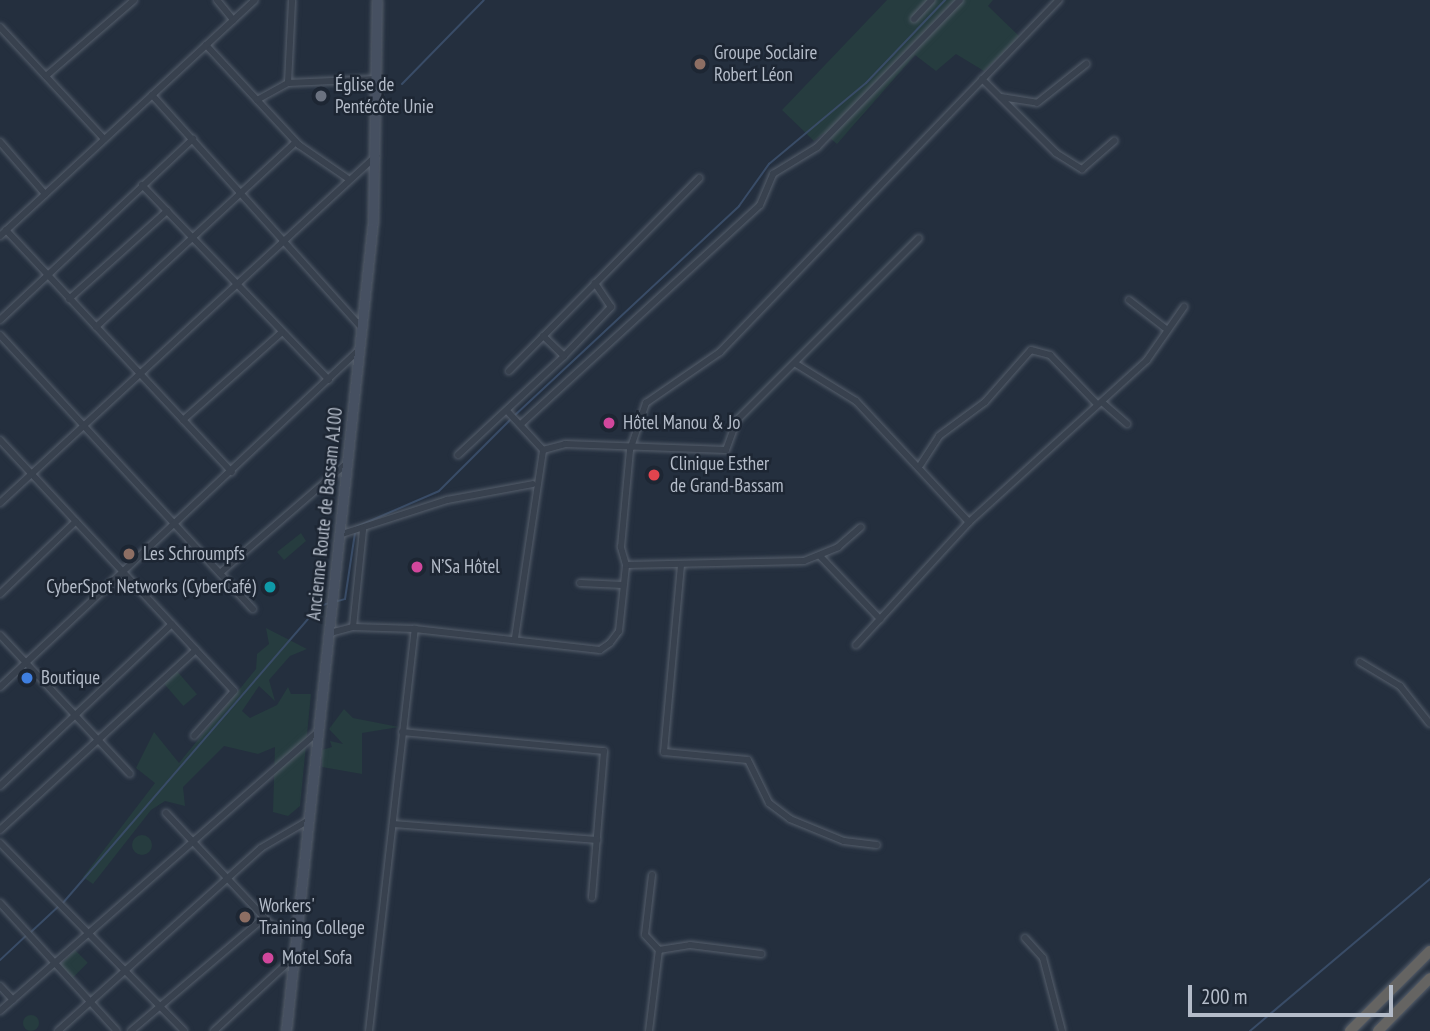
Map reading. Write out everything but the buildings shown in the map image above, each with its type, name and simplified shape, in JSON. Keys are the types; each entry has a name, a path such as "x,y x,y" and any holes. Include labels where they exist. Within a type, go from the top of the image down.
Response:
{"highway":[{"path":"1350,1031 1430,951"},
{"path":"1378,1031 1430,978"}],"main road":[{"name":"Ancienne Route de Bassam A100","path":"286,1031 320,731 378,154 377,0"}],"street":[{"path":"46,76 134,0"},
{"path":"217,0 233,20"},
{"path":"232,472 47,275 3,233 255,0"},
{"path":"288,83 292,0"},
{"path":"914,19 932,0"},
{"path":"521,424 760,205 773,174 817,147 960,0"},
{"path":"330,633 352,626 415,629 603,649 619,631 626,565 621,547 630,450 653,394 720,352 1059,0"},
{"path":"0,27 104,139"},
{"path":"206,45 296,142 347,178"},
{"path":"1001,97 1037,103 1086,64"},
{"path":"257,100 288,83 378,79"},
{"path":"982,79 1056,153 1082,169 1114,141"},
{"path":"152,94 286,237 362,328"},
{"path":"0,320 194,139"},
{"path":"0,142 45,194"},
{"path":"96,327 244,193 296,142"},
{"path":"0,503 347,178 378,154"},
{"path":"509,371 699,178"},
{"path":"142,185 328,380"},
{"path":"69,299 167,211"},
{"path":"543,450 565,444 630,450 726,450 737,420 796,364 919,238"},
{"path":"458,455 509,413 611,307 595,283"},
{"path":"1129,299 1165,328"},
{"path":"856,645 969,522 1147,360 1165,328 1184,307"},
{"path":"183,420 282,332"},
{"path":"0,335 253,609"},
{"path":"542,336 564,356"},
{"path":"0,687 124,574 359,350"},
{"path":"920,464 939,436 985,402 1031,350 1050,355 1100,404 1126,424"},
{"path":"796,364 856,401 920,464 930,484 969,522"},
{"path":"509,413 543,450"},
{"path":"0,440 235,693 194,736"},
{"path":"515,638 533,484 543,450"},
{"path":"220,573 346,464"},
{"path":"339,535 363,530 447,500 533,484"},
{"path":"0,594 76,521"},
{"path":"626,565 681,565 711,558 776,563 821,557 861,527"},
{"path":"352,626 363,530"},
{"path":"821,557 880,619"},
{"path":"681,565 664,752 748,760 769,803 790,819 844,841 877,845"},
{"path":"580,583 623,584"},
{"path":"0,786 172,624"},
{"path":"369,1031 415,629"},
{"path":"0,635 130,774"},
{"path":"0,830 197,650"},
{"path":"1360,662 1400,686 1430,724"},
{"path":"0,1011 191,839 320,731"},
{"path":"402,732 604,751 592,898"},
{"path":"166,813 264,918 278,929 297,930"},
{"path":"58,1031 279,834 309,820"},
{"path":"393,824 597,840"},
{"path":"0,843 126,968 184,1031"},
{"path":"652,875 645,935 659,950"},
{"path":"0,904 117,1031"},
{"path":"131,1031 264,918"},
{"path":"1025,938 1043,958 1062,1031"},
{"path":"659,950 690,945 761,954"},
{"path":"649,1031 659,950"},
{"path":"214,1031 294,957"},
{"path":"0,986 13,1000"}],"green space":[{"path":"887,0 993,0 988,6 1020,37 984,71 956,54 936,71 915,55 837,144 824,133 814,141 782,110"},
{"path":"301,533 306,541 284,560 277,552"},
{"path":"266,628 307,649 290,656 269,680 275,701 259,686 242,711 250,718 277,705 288,687 291,694 311,694 300,806 288,816 273,812 275,747 258,754 224,746 183,787 185,806 165,801 151,810 93,884 83,877 155,783 136,768 154,732 179,763 256,669 257,654 269,644"},
{"path":"176,670 197,694 183,706 162,682"},
{"path":"344,709 353,718 399,727 362,733 362,774 322,767 322,750 332,747 330,741 343,744 329,729"},
{"path":"138,835 146,835 152,845 146,855 138,855 132,849 132,841"},
{"path":"75,950 88,963 71,980 58,967"},
{"path":"31,1015 37,1017 37,1029 31,1031 25,1029 23,1023 25,1017"}],"waterway":[{"path":"402,84 484,0"},
{"path":"514,416 739,206 769,164 866,83 945,0"},
{"path":"356,527 439,491 510,420"},
{"path":"334,602 345,599 355,533"},
{"path":"62,904 318,607 329,603"},
{"path":"1250,1031 1430,879"},
{"path":"31,932 58,907"},
{"path":"0,960 27,935"}],"place":[{"name":"Groupe Soclaire Robert Léon","path":"700,64"},
{"name":"Église de Pentécôte Unie","path":"321,96"},
{"name":"Hôtel Manou & Jo","path":"609,423"},
{"name":"Clinique Esther de Grand-Bassam","path":"654,475"},
{"name":"Les Schroumpfs","path":"129,554"},
{"name":"N’Sa Hôtel","path":"417,567"},
{"name":"CyberSpot Networks (CyberCafé)","path":"270,587"},
{"name":"Boutique","path":"27,678"},
{"name":"Workers' Training College","path":"245,917"},
{"name":"Motel Sofa","path":"268,958"}]}
